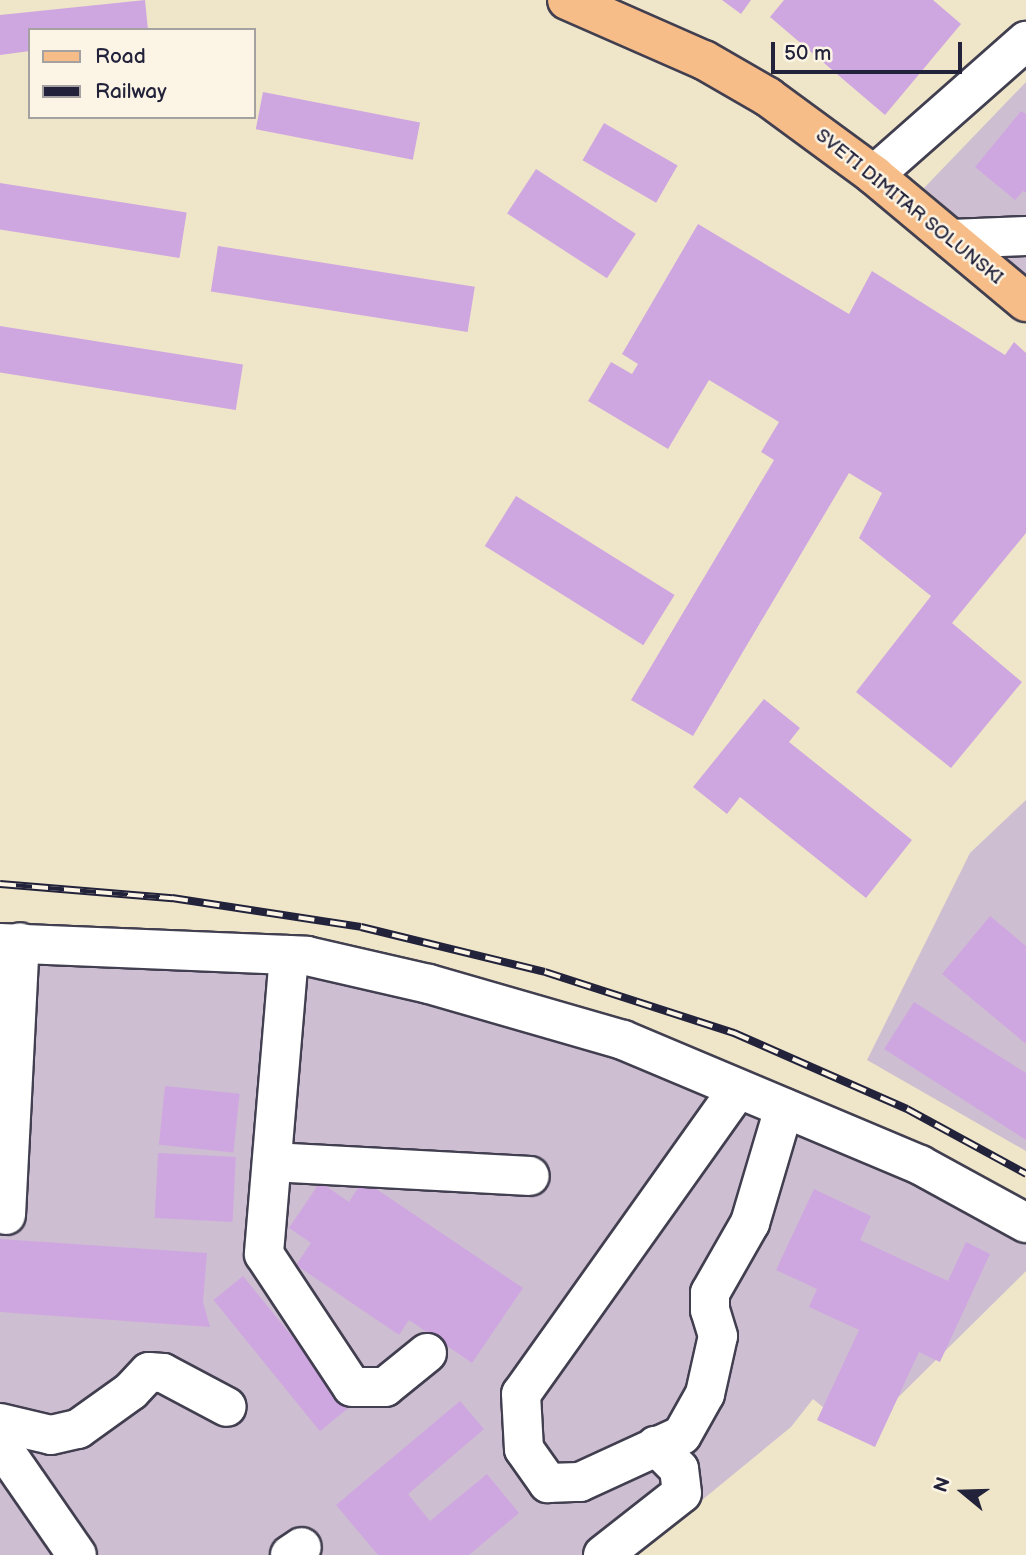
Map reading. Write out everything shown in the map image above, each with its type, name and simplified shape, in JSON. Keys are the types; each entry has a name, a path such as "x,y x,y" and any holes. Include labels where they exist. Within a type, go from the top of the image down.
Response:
{"main road":[{"name":"SVETI DIMITAR SOLUNSKI","path":"567,0 704,60 768,97 874,175 1026,302"}],"street":[{"path":"601,0 630,26"},
{"path":"874,175 1026,41"},
{"path":"951,239 1026,236"},
{"path":"6,1215 10,942 307,956 429,985 623,1040 920,1165 1026,1223"},
{"path":"289,955 264,1255 352,1387 385,1387 427,1353"},
{"path":"738,1089 521,1394 524,1449 548,1483 580,1482 682,1435 705,1394 719,1336 710,1310 710,1293 750,1223 783,1108"},
{"path":"272,1163 530,1176"},
{"path":"0,1423 51,1435 78,1429 131,1391 149,1372 163,1373 227,1407"},
{"path":"0,1444 77,1555"},
{"path":"603,1555 682,1493 679,1469 656,1446"}],"shaded area":[{"path":"1026,82 1026,277 924,188"},
{"path":"1026,800 1026,1151 867,1060 970,853"},
{"path":"0,952 340,978 574,1043 716,1090 1026,1238 1026,1271 859,1436 813,1399 791,1427 635,1555 0,1555"}],"building":[{"path":"145,0 148,28 28,28 28,51 0,55 0,15"},
{"path":"722,0 751,0 741,14"},
{"path":"784,0 933,0 961,24 885,115 770,17"},
{"path":"263,92 420,123 413,160 256,129"},
{"path":"1021,111 1026,114 1026,193 1023,191 1015,200 975,167"},
{"path":"604,123 678,166 656,203 582,160"},
{"path":"536,169 636,234 607,278 507,213"},
{"path":"0,183 187,213 179,258 0,230"},
{"path":"698,224 849,314 872,271 1005,355 1014,342 1026,353 1026,533 952,623 1022,682 951,768 856,692 931,596 859,538 882,493 849,473 693,736 631,700 774,460 761,452 779,422 709,380 668,449 588,401 611,362 632,374 638,364 622,354"},
{"path":"218,246 475,287 468,332 211,291"},
{"path":"0,326 243,364 236,410 0,373"},
{"path":"516,496 675,595 643,645 485,546"},
{"path":"764,699 800,728 789,742 912,840 866,898 740,797 727,814 693,787"},
{"path":"990,916 1026,946 1026,1044 942,974"},
{"path":"914,1002 1026,1073 1026,1140 884,1049"},
{"path":"165,1086 240,1094 233,1153 159,1145"},
{"path":"158,1153 236,1157 232,1222 155,1218"},
{"path":"363,1180 523,1288 472,1363 409,1320 399,1335 296,1265 311,1243 289,1228 320,1182 349,1202"},
{"path":"814,1189 871,1216 860,1240 948,1281 966,1242 990,1254 940,1362 919,1352 875,1447 817,1420 859,1330 809,1307 817,1289 776,1270"},
{"path":"0,1239 207,1253 203,1302 210,1327 0,1312"},
{"path":"243,1276 349,1407 320,1431 213,1300"},
{"path":"460,1401 484,1429 408,1494 430,1521 487,1474 519,1513 469,1555 378,1555 336,1505"}],"railway":[{"path":"0,884 172,898 361,927 545,972 734,1033 907,1109 1026,1174"}]}
